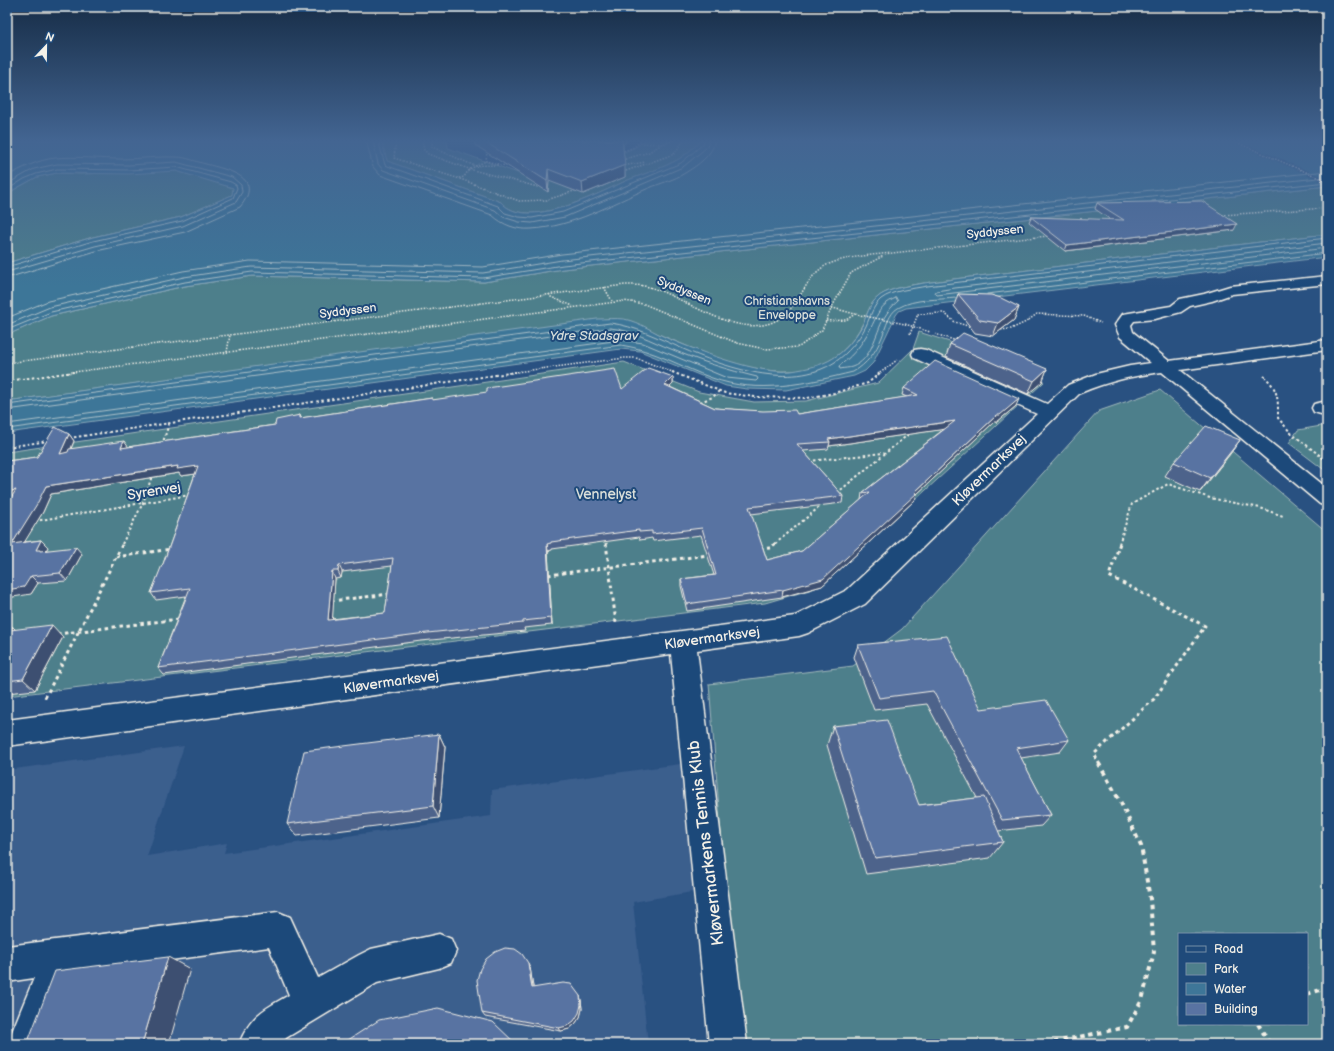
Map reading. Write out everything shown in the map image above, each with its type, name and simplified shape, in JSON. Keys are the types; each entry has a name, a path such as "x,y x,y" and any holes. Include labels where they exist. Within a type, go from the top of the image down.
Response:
{"street":[{"path":"1327,280 1230,290 1207,298 1185,302 1176,309 1155,314 1129,317 1123,325 1126,334 1327,499"},
{"name":"Kløvermarksvej","path":"18,732 799,626 856,598 1074,389 1102,378 1130,371 1327,345"},
{"path":"920,354 1049,412"},
{"name":"Kløvermarkens Tennis Klub","path":"683,642 728,1044"},
{"path":"7,964 278,929 310,1003"},
{"path":"258,1044 272,1025 371,967 439,951"},
{"path":"25,1044 62,957"}],"path":[{"path":"487,189 519,201 547,200 578,190"},
{"path":"1222,216 1327,208"},
{"name":"Syddyssen","path":"7,363 604,287 631,285 649,287 726,319 754,325 776,322 791,310 817,274 829,264 971,243 1050,236"},
{"path":"7,381 612,301 644,304 737,343 765,349 799,347 822,330 851,273 885,255"},
{"path":"604,287 612,301"},
{"path":"549,294 551,297 573,306"},
{"path":"800,299 855,314 914,326 960,343"},
{"path":"908,337 918,314 944,313 955,322 974,329"},
{"path":"826,321 839,322 851,319 855,314"},
{"path":"996,330 1010,329 1026,322 1037,314 1063,314 1084,316 1126,334"},
{"path":"227,352 230,335"},
{"path":"1237,357 1275,386 1278,396 1278,418 1291,433 1327,461"},
{"path":"62,439 481,377 625,358 636,358 719,391 755,397 807,398 834,393 868,382 898,359"},
{"path":"697,404 713,397 719,391"},
{"path":"160,451 169,424"},
{"path":"831,498 916,428"},
{"path":"7,447 54,440"},
{"path":"808,461 886,453"},
{"path":"18,732 50,690 78,631 143,503 153,473"},
{"path":"1045,1044 1127,1027 1142,1000 1154,952 1150,899 1141,846 1121,803 1094,754 1154,699 1196,642 1205,626 1109,576 1132,504 1168,484 1210,498 1260,508 1284,516"},
{"name":"Syrenvej","path":"30,521 198,494"},
{"path":"755,550 770,548 825,503"},
{"path":"605,537 618,651"},
{"path":"116,557 178,548"},
{"path":"546,575 716,554"},
{"path":"324,602 395,593"},
{"path":"54,634 181,619"},
{"path":"1308,994 1327,988"},
{"path":"1259,1025 1270,1044"}],"shaded area":[{"path":"184,746 147,856 227,843 224,853 491,816 492,790 680,764 698,891 633,902 648,1044 7,1044 7,770"}],"green space":[{"path":"15,189 234,189 232,195 181,217 93,237 7,263 7,195"},
{"path":"465,189 608,189 582,201 545,212 527,213 512,210 501,202"},
{"name":"Christianshavns Enveloppe","path":"1299,189 1327,189 1327,234 954,279 893,290 885,293 875,300 856,336 841,352 823,364 801,370 774,371 743,366 698,351 634,323 610,319 7,401 7,335 51,316 185,286 252,276 484,282 563,269"},
{"name":"Vennelyst","path":"919,332 959,345 1044,382 831,577 813,589 765,603 7,696 7,452 624,362 699,392 754,402 806,401 878,383 913,349"},
{"path":"1160,390 1327,532 1327,1044 738,1044 709,684 853,666 902,629 1099,411"},
{"path":"1327,425 1327,472 1289,443 1298,430"}],"water":[{"path":"7,189 15,189 7,195"},
{"path":"233,189 465,189 501,202 512,210 527,213 545,212 563,207 582,201 608,189 1299,189 563,269 484,282 252,276 185,286 51,316 7,335 7,263 93,237 181,217 232,195"},
{"name":"Ydre Stadsgrav","path":"1327,234 1327,257 906,308 899,311 896,315 873,363 865,371 854,376 786,390 747,389 726,386 640,351 621,349 7,433 7,401 597,319 630,320 669,339 729,361 763,369 791,371 824,363 841,353 855,337 875,300 885,293 903,287 954,279"}],"building":[{"path":"1202,201 1237,224 1067,245 1031,217 1124,220 1097,203"},
{"path":"958,294 991,295 1019,307 998,323 980,320"},
{"path":"963,333 1047,369 1034,381 950,344"},
{"name":"Vennelyst","path":"935,361 1019,399 1000,415 997,415 915,492 917,493 823,579 783,590 687,604 681,579 716,575 702,528 652,534 652,531 639,532 639,530 551,542 547,544 551,618 523,621 523,623 418,634 158,668 190,588 151,593 198,466 177,469 178,466 46,486 37,504 12,544 41,540 36,550 40,551 76,547 60,573 31,576 24,587 7,590 7,504 16,490 7,492 7,461 37,457 55,427 69,434 60,454 68,452 69,449 124,441 121,448 275,425 276,420 300,415 300,418 432,398 432,400 487,392 487,388 615,369 622,389 648,368 673,377 665,385 715,408 763,411 795,410 797,414 918,395 904,388","holes":["955,421 862,493 870,492 802,551 767,560 749,507 843,496 797,444 830,442 828,439","393,558 385,613 328,620 332,571 338,571 339,565"]},
{"path":"1206,426 1240,440 1210,478 1174,462"},
{"path":"52,625 23,679 7,681 7,627 13,627 10,630"},
{"path":"947,636 981,709 1046,700 1069,740 1016,748 1051,815 1002,820 933,691 879,698 858,645"},
{"path":"887,720 919,805 984,797 1003,842 875,858 833,726"},
{"path":"439,734 433,806 287,824 304,751"},
{"path":"505,948 515,949 522,954 528,963 532,988 563,983 571,984 580,996 581,1005 579,1013 574,1021 567,1026 559,1028 482,1013 477,980 480,969 486,959 495,952"},
{"path":"168,957 142,1044 27,1044 55,971"},
{"path":"438,1008 493,1022 516,1044 342,1044 379,1020"}]}
